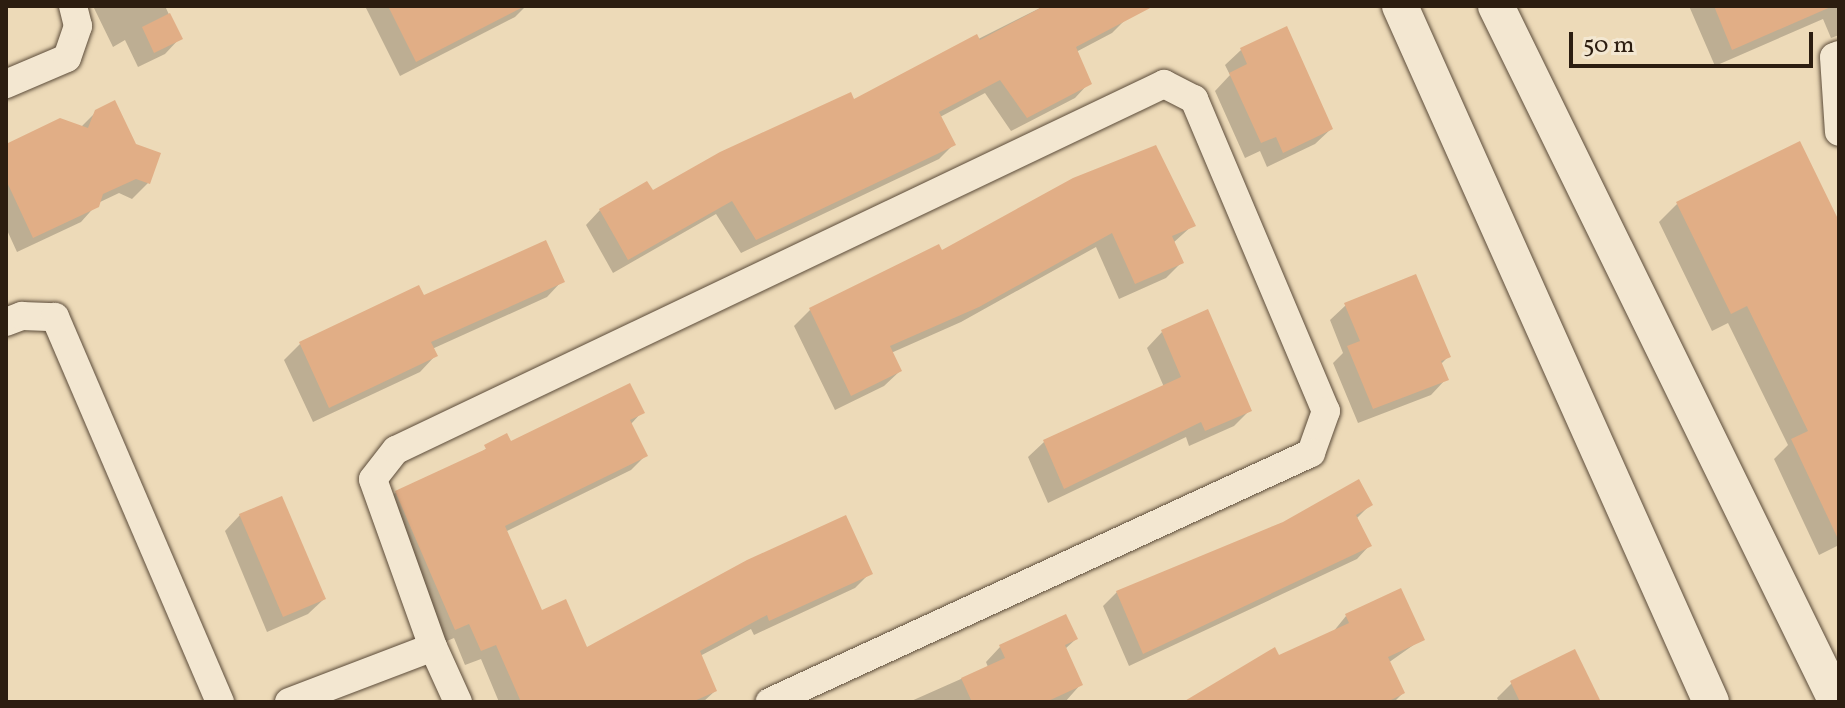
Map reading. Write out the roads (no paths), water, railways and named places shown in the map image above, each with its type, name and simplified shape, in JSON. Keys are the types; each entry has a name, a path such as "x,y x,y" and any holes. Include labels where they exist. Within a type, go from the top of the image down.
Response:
{"street":[{"path":"6,84 67,58 78,26 73,6"},
{"path":"1400,6 1711,702"},
{"path":"1496,6 1837,702"},
{"path":"1839,55 1834,57 1839,132"},
{"path":"458,702 433,647 373,479 396,450 1164,84 1194,99 1326,411 1311,453 770,702"},
{"path":"6,322 22,316 55,317 220,702"},
{"path":"289,702 433,647"}]}
